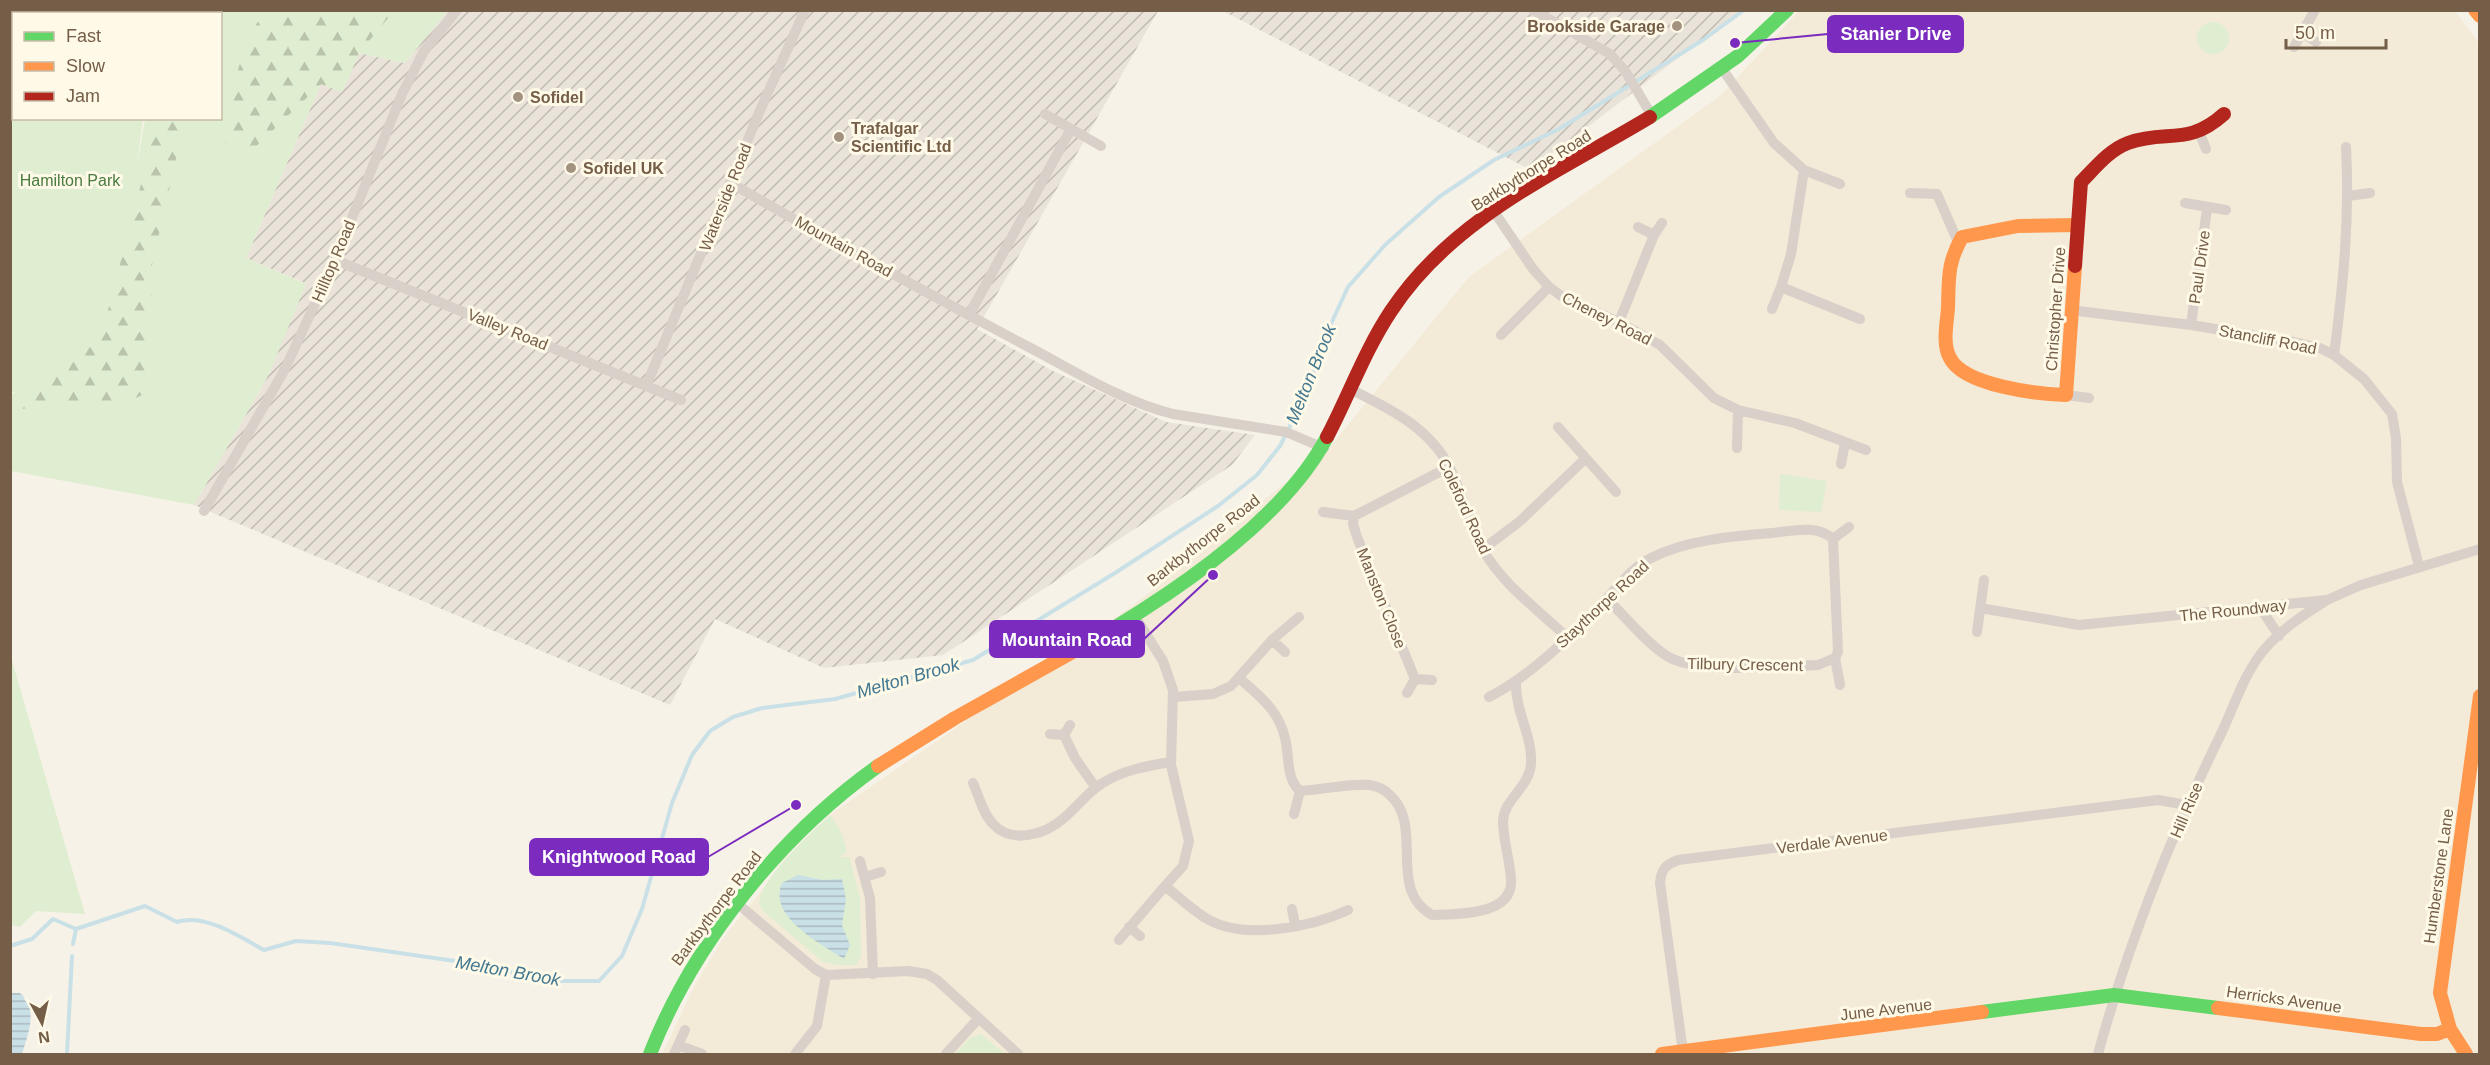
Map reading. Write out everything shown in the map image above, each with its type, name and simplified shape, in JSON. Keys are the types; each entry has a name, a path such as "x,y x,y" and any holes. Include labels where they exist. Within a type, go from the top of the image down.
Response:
{"street":[{"name":"Hilltop Road","path":"204,511 285,369 335,260 402,94 424,51 457,10"},
{"name":"Waterside Road","path":"646,384 805,10"},
{"path":"1533,10 1610,54 1626,72 1652,116"},
{"name":"Barkbythorpe Road","path":"650,1054 680,984 738,904 802,829 846,790 973,707 1082,647 1134,615 1245,532 1296,484 1324,448 1374,338 1397,300 1455,237 1492,210 1652,116 1765,35 1787,10"},
{"path":"2295,47 2315,10"},
{"path":"2475,10 2480,16"},
{"path":"2303,33 2316,42"},
{"path":"1721,67 1774,143 1804,170 1840,184"},
{"path":"1045,114 1101,146"},
{"name":"Christopher Drive","path":"2066,395 2080,182 2115,151 2134,142 2188,137 2224,114"},
{"path":"969,315 1071,129"},
{"path":"2199,132 2206,149"},
{"path":"2334,355 2344,282 2348,196 2346,147"},
{"path":"1772,309 1782,287 1791,254 1804,170"},
{"name":"Mountain Road","path":"731,183 969,315 1117,393 1156,410 1276,430 1306,439 1324,448"},
{"path":"1910,193 1937,194 1958,242"},
{"path":"2348,196 2370,193"},
{"name":"Paul Drive","path":"2185,203 2207,209 2226,210"},
{"name":"Paul Drive","path":"2191,325 2207,209"},
{"name":"Cheney Road","path":"1492,210 1533,269 1549,287 1564,298 1619,322 1660,345 1714,398 1738,410 1795,423 1866,450"},
{"path":"1619,322 1654,235 1662,223"},
{"name":"Christopher Drive","path":"2077,225 2045,224 1974,231 1962,237 1950,259 1946,341 1947,352 1952,362 1961,371 2010,388 2042,395 2089,398"},
{"path":"1638,227 1654,235"},
{"name":"Valley Road","path":"335,260 681,400"},
{"path":"1501,335 1549,287"},
{"path":"1782,287 1860,319"},
{"name":"Stancliff Road","path":"2070,310 2191,325 2294,342 2320,348 2334,355 2364,378 2392,414 2396,438 2397,482 2402,510 2419,566"},
{"name":"Coleford Road","path":"1352,390 1412,423 1427,436 1449,467 1483,549 1506,580 1568,637"},
{"path":"1737,448 1738,410"},
{"path":"1558,427 1616,492"},
{"path":"1841,464 1845,443"},
{"path":"1483,549 1519,522 1585,459"},
{"path":"1323,512 1354,516 1449,467"},
{"name":"Manston Close","path":"1354,516 1353,524 1357,537 1415,679"},
{"path":"1840,685 1835,658 1838,652 1833,539 1849,527"},
{"name":"Staythorpe Road","path":"1489,697 1516,683 1568,637 1642,564 1683,546 1759,534 1813,530 1825,531 1833,539"},
{"name":"The Roundway","path":"1980,608 2079,625 2327,600 2361,585 2480,549"},
{"path":"1977,632 1984,580"},
{"name":"Tilbury Crescent","path":"1607,599 1666,656 1682,664 1694,666 1818,665 1835,658"},
{"name":"Hill Rise","path":"2098,1054 2114,995 2187,805 2244,682 2264,651 2278,636 2298,619 2327,600"},
{"path":"2260,607 2278,636"},
{"path":"1119,940 1183,866 1188,841 1171,762 1174,697 1166,666 1134,615"},
{"path":"1174,697 1216,693 1240,679 1272,640 1299,617"},
{"path":"1272,640 1285,652"},
{"path":"1240,679 1267,702 1278,717 1285,737 1289,775 1300,791 1294,814"},
{"path":"1407,693 1415,679 1432,680"},
{"path":"1300,791 1368,784 1383,789 1405,814 1405,855 1411,894 1416,903 1432,915 1490,909 1508,895 1511,883 1504,814 1510,802 1522,789 1531,763 1517,704 1516,683"},
{"name":"Humberstone Lane","path":"2466,1054 2450,1029 2441,1006 2441,977 2480,696"},
{"path":"1064,735 1070,725"},
{"path":"1050,734 1064,735"},
{"path":"1064,735 1075,758 1096,788"},
{"path":"973,783 988,827 1016,836 1034,834 1060,822 1096,788 1131,770 1171,762"},
{"name":"Verdale Avenue","path":"1683,1052 1660,883 1661,874 1669,863 1678,860 2158,800 2187,805"},
{"path":"860,861 870,898 873,974"},
{"path":"865,877 880,872"},
{"path":"1165,886 1207,919 1222,926 1255,930 1294,925 1348,910"},
{"path":"738,904 815,969 826,975 908,971 927,974 1018,1054"},
{"path":"1292,909 1294,925"},
{"path":"1129,927 1140,936"},
{"path":"800,1053 817,1026 826,975"},
{"name":"Herricks Avenue","path":"2114,995 2421,1034 2437,1034 2450,1029"},
{"name":"June Avenue","path":"1662,1054 2114,995"},
{"path":"946,1054 979,1018"},
{"path":"685,1030 676,1050 702,1054"}],"shaded area":[{"path":"2454,10 2479,43 2479,1054 662,1054 694,987 724,937 784,863 830,815 1135,604 1330,447 1469,277 1720,96 1799,11"},
{"path":"447,11 1158,11 977,329 1053,371 1166,422 1255,435 1232,465 943,655 824,668 715,619 670,705 194,505 269,374 305,283 246,258 321,84 342,92 359,53 405,63"},
{"path":"1223,11 1740,11 1531,170"}],"green space":[{"name":"Hamilton Park","path":"11,11 447,11 405,63 359,53 342,92 321,84 246,258 306,284 269,374 194,505 11,471 11,394 16,392 11,392"},
{"path":"265,11 394,11 359,53 342,92 321,84 251,151 225,143 233,91 242,57"},
{"path":"2213,22 2225,26 2229,38 2225,50 2213,54 2201,50 2197,38 2201,26"},
{"path":"154,120 185,120 152,265 150,391 128,402 79,402 21,409 101,337 146,165"},
{"path":"1780,474 1827,481 1821,512 1779,510"},
{"path":"11,657 85,914 36,911 20,927 10,925"},
{"path":"830,815 841,831 847,851 840,857 849,857 860,897 861,957 856,965 823,962 764,912 759,904 761,894 777,869"},
{"path":"981,1034 1005,1054 955,1054 971,1037"}],"water":[{"path":"798,875 823,880 842,879 846,899 842,925 850,945 844,959 799,928 782,907 779,895 782,883"},
{"path":"11,993 20,993 26,999 31,1014 22,1054 11,1054"}],"waterway":[{"name":"Melton Brook","path":"10,946 32,939 53,919 76,929 145,906 177,922 188,920 211,923 264,950 296,941 330,943 476,964 550,981 599,981 622,956 642,909 672,803 692,755 710,731 733,717 762,708 835,699 973,660 1115,573 1218,506 1257,475 1280,446 1308,390 1325,337 1348,287 1385,245 1439,197 1494,160 1559,129 1703,40 1744,10"},
{"path":"73,944 76,929"},
{"path":"67,1054 72,956"}],"traffic: fast":[{"path":"1650,117 1738,56 1787,10"},
{"path":"1087,644 1187,580 1253,527 1282,498 1307,468 1327,437"},
{"path":"650,1054 668,1012 691,971 744,894 808,824 878,766"},
{"path":"1982,1012 2114,995 2218,1008"}],"traffic: slow":[{"path":"2475,10 2480,16"},
{"path":"2075,266 2066,395 2003,387 1985,382 1958,368 1948,352 1946,327 1951,263 1962,237 2018,226 2077,225"},
{"path":"878,766 955,718 1087,644"},
{"path":"2466,1054 2450,1029 2440,993 2480,696"},
{"path":"2218,1008 2421,1034 2437,1034 2450,1029"},
{"path":"1662,1054 1982,1012"}],"traffic: jam":[{"path":"2075,266 2081,182 2097,165 2115,150 2128,143 2154,137 2188,134 2211,124 2224,114"},
{"path":"1327,437 1365,357 1391,311 1416,278 1445,249 1509,200 1650,117"}],"place":[{"name":"Brookside Garage","path":"1677,26"},
{"name":"Stanier Drive","path":"1735,43"},
{"name":"Sofidel","path":"518,97"},
{"name":"Trafalgar Scientific Ltd","path":"839,137"},
{"name":"Sofidel UK","path":"571,168"},
{"name":"Mountain Road","path":"1213,575"},
{"name":"Knightwood Road","path":"796,805"}]}
